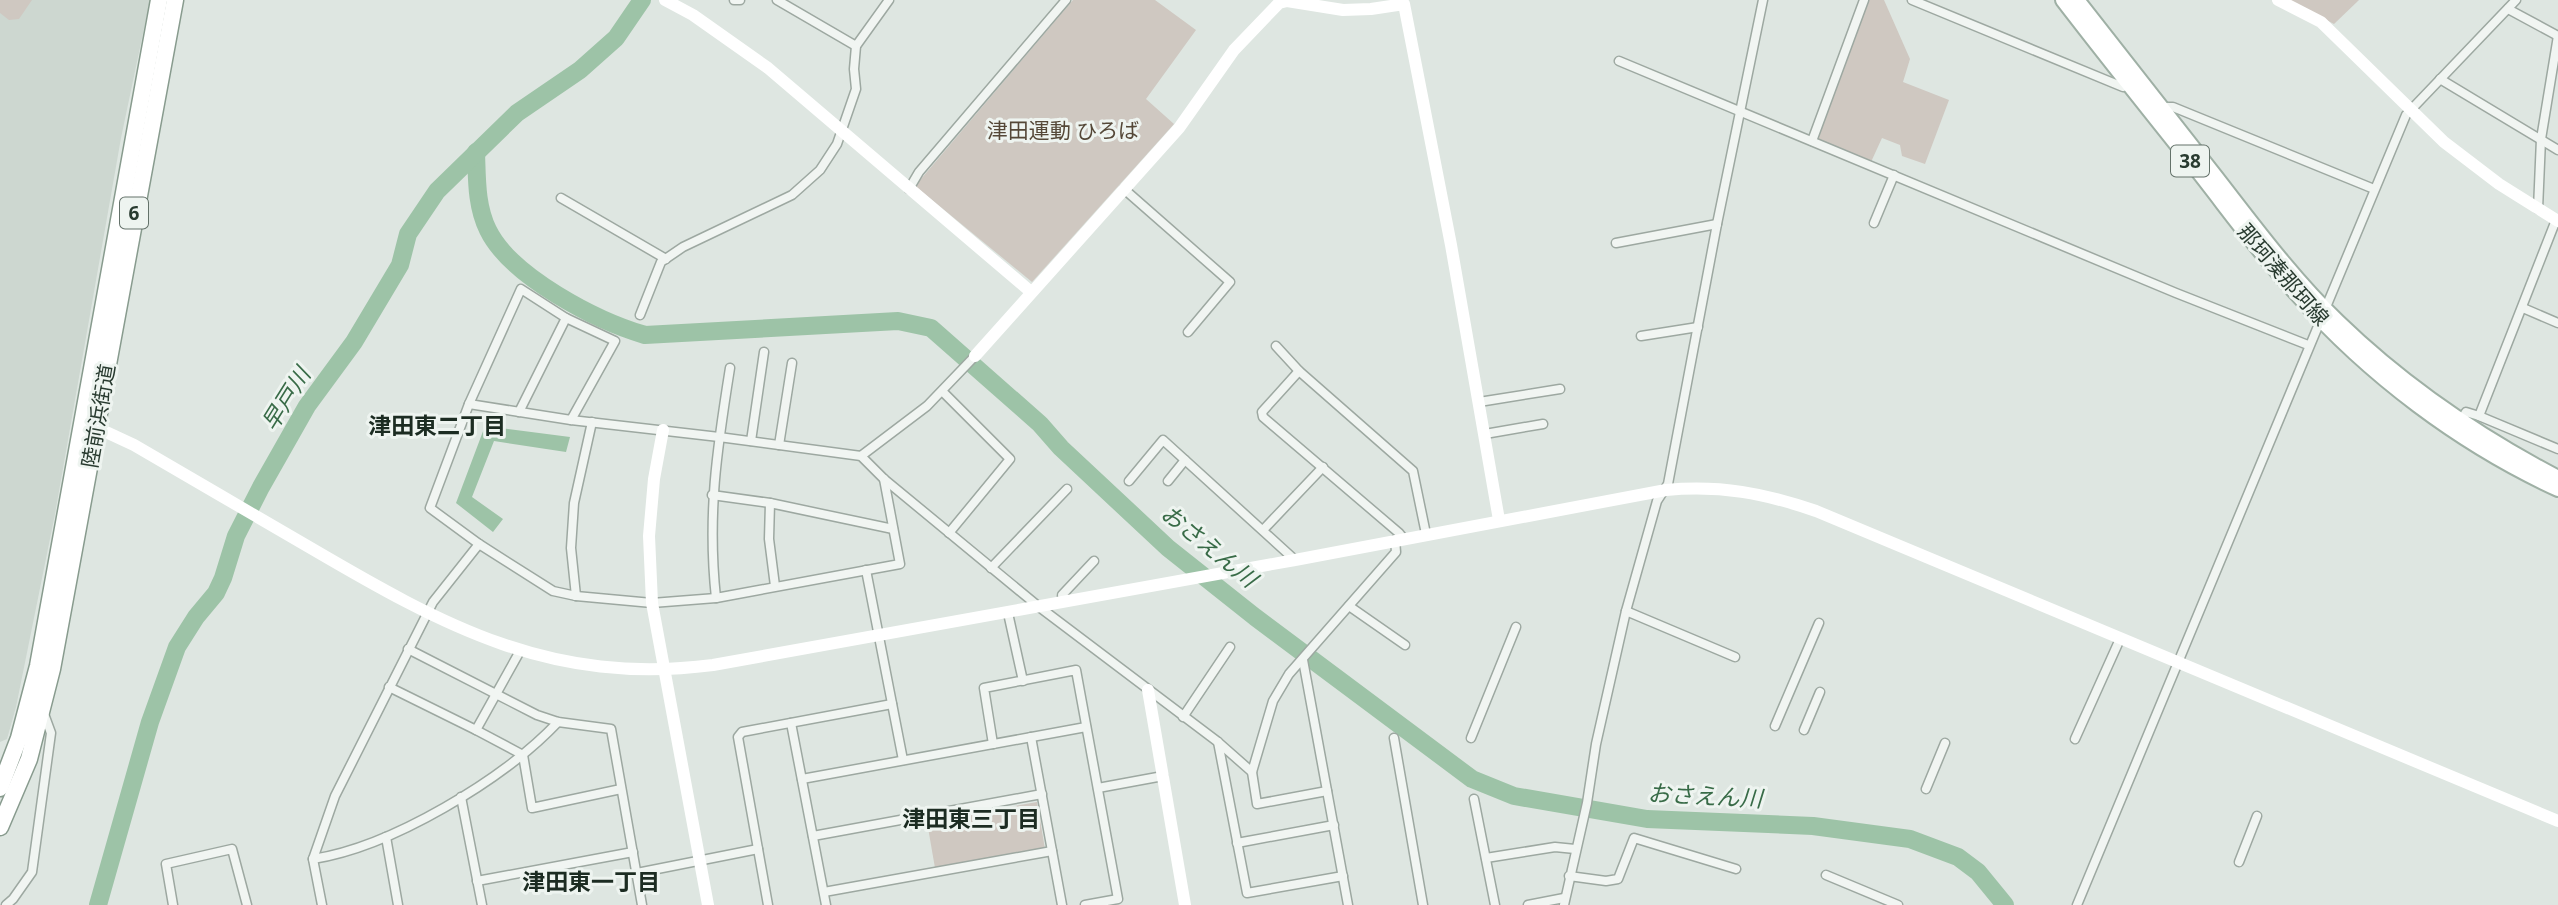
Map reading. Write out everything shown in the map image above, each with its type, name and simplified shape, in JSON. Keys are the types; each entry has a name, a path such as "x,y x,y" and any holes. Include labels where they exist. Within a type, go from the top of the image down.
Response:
{"highway":[{"name":"陸前浜街道","path":"0,788 43,711 79,529 89,424 159,0"},
{"name":"陸前浜街道","path":"0,827 10,769 38,666 175,0"}],"main road":[{"name":"那珂湊那珂線","path":"2063,0 2277,272 2380,374 2433,415 2507,463 2558,489"},
{"name":"那珂湊那珂線","path":"2077,0 2322,314 2390,369 2461,421 2558,478"}],"street":[{"path":"666,0 732,40 1031,292"},
{"path":"734,0 740,0"},
{"path":"777,0 856,46"},
{"path":"909,189 919,172 1066,0"},
{"path":"1528,905 1564,902 1626,611 1657,501 1666,490 1763,0"},
{"path":"1812,141 1864,0"},
{"path":"1912,0 2123,87 2129,85"},
{"path":"2278,0 2321,22 2444,142 2476,168 2557,221 2479,416"},
{"path":"2077,905 2406,115 2515,0"},
{"path":"640,315 661,262 683,247 792,195 820,170 831,155 856,89 856,46 884,1"},
{"path":"861,456 943,392 1179,128 1245,36 1279,3 1288,1 1343,10 1371,9 1403,2 1499,520"},
{"path":"2508,9 2558,36 2541,139 2538,209"},
{"path":"1619,61 2308,345"},
{"path":"2550,76 2558,81"},
{"path":"2440,79 2558,149"},
{"path":"2161,107 2173,107 2374,189"},
{"path":"1874,223 1894,175"},
{"path":"1124,190 1230,282 1188,332"},
{"path":"561,198 666,259"},
{"path":"1616,243 1717,224"},
{"path":"571,420 615,341 566,318 521,289 469,404 430,508 479,544 553,591 576,596 652,603 716,598 900,564 884,479"},
{"path":"2523,308 2558,323"},
{"path":"519,412 566,318"},
{"path":"1641,336 1698,327"},
{"path":"1276,346 1299,371 1413,471 1426,534"},
{"path":"751,441 764,352"},
{"path":"779,444 792,363"},
{"path":"716,598 711,533 712,495 730,368"},
{"path":"1299,371 1262,412 1263,417 1323,467 1399,539"},
{"path":"1479,402 1560,389"},
{"path":"943,392 1010,459 949,533"},
{"path":"469,404 571,420 861,456 884,479 1038,607 1218,742 1252,772"},
{"path":"2461,421 2466,412 2558,449"},
{"path":"576,596 571,548 574,503 592,422"},
{"path":"89,424 134,445 382,590 428,612 489,641 520,651 567,663 602,668 663,669 713,665 1666,490 1714,488 1775,497 1816,511 2558,821"},
{"path":"1485,434 1543,424"},
{"path":"663,430 654,480 649,536 652,603 708,905"},
{"path":"1129,481 1163,440 1295,560"},
{"path":"1168,481 1185,460"},
{"path":"1263,530 1323,467"},
{"path":"991,568 1067,489"},
{"path":"712,495 770,503 893,529"},
{"path":"770,503 769,539 775,586"},
{"path":"1327,790 1257,804 1252,772 1273,701 1289,674 1396,552 1399,539"},
{"path":"322,905 313,859 335,796 433,602 479,544"},
{"path":"1063,601 1062,595 1094,561"},
{"path":"866,570 903,760"},
{"path":"1349,606 1405,645"},
{"path":"1626,611 1735,657"},
{"path":"1007,612 1023,681"},
{"path":"1775,726 1819,623"},
{"path":"1471,738 1516,627"},
{"path":"2075,738 2120,639"},
{"path":"1183,716 1230,648"},
{"path":"408,649 558,722 611,729 642,905"},
{"path":"476,730 520,651"},
{"path":"1303,660 1348,905"},
{"path":"993,744 984,688 1076,670 1118,899 1086,905"},
{"path":"388,687 523,755"},
{"path":"1148,690 1185,905"},
{"path":"1804,730 1820,692"},
{"path":"768,905 738,737 742,732 892,704"},
{"path":"24,905 10,902 32,872 38,842 51,733 43,711"},
{"path":"313,859 335,856 386,837 460,797 523,755 558,722"},
{"path":"791,723 826,905"},
{"path":"802,779 1086,727"},
{"path":"1031,737 1062,905"},
{"path":"1394,738 1423,905"},
{"path":"1218,742 1247,893 1343,876"},
{"path":"1926,789 1945,743"},
{"path":"523,755 532,808 621,789"},
{"path":"1098,788 1163,776"},
{"path":"813,836 1042,794"},
{"path":"460,797 482,905"},
{"path":"1474,799 1495,905"},
{"path":"2239,862 2257,816"},
{"path":"1237,843 1334,825"},
{"path":"386,837 398,905"},
{"path":"1569,876 1605,881 1618,878 1634,838 1736,869"},
{"path":"1486,858 1555,847 1575,849"},
{"path":"173,905 166,864 232,849 247,905"},
{"path":"637,873 758,849"},
{"path":"824,892 1052,851"},
{"path":"477,881 633,852"},
{"path":"1826,876 1898,905"}],"shaded area":[{"path":"0,0 150,0 121,138 55,514 16,707 7,739 0,742"},
{"path":"485,426 570,437 566,452 494,441 472,497 503,519 493,532 456,503"}],"green space":[{"path":"0,0 32,0 19,19 9,20 0,13"},
{"name":"津田運動 ひろば","path":"1073,0 1155,0 1196,30 1146,99 1174,124 1032,282 915,186"},
{"path":"1867,0 1884,0 1910,59 1903,82 1949,100 1925,164 1902,156 1900,145 1882,138 1871,162 1816,142"},
{"path":"2288,0 2359,0 2334,24"},
{"path":"1037,802 1045,849 935,868 927,822"}],"waterway":[{"name":"早戸川","path":"98,905 150,722 177,647 196,617 216,593 236,536 307,406 354,342 400,265 408,234 437,191 517,113 580,70 616,38 642,0"},
{"name":"おさえん川","path":"476,152 481,211 488,230 499,247 515,264 557,295 625,328 645,335 898,321 931,328 1040,424 1061,448 1168,548 1255,617 1472,779 1514,796 1647,819 1813,826 1910,839 1958,857 1978,872 2005,905"}],"district":[{"name":"津田東二丁目","path":"437,426"},
{"name":"津田東三丁目","path":"971,819"},
{"name":"津田東一丁目","path":"591,882"}]}
